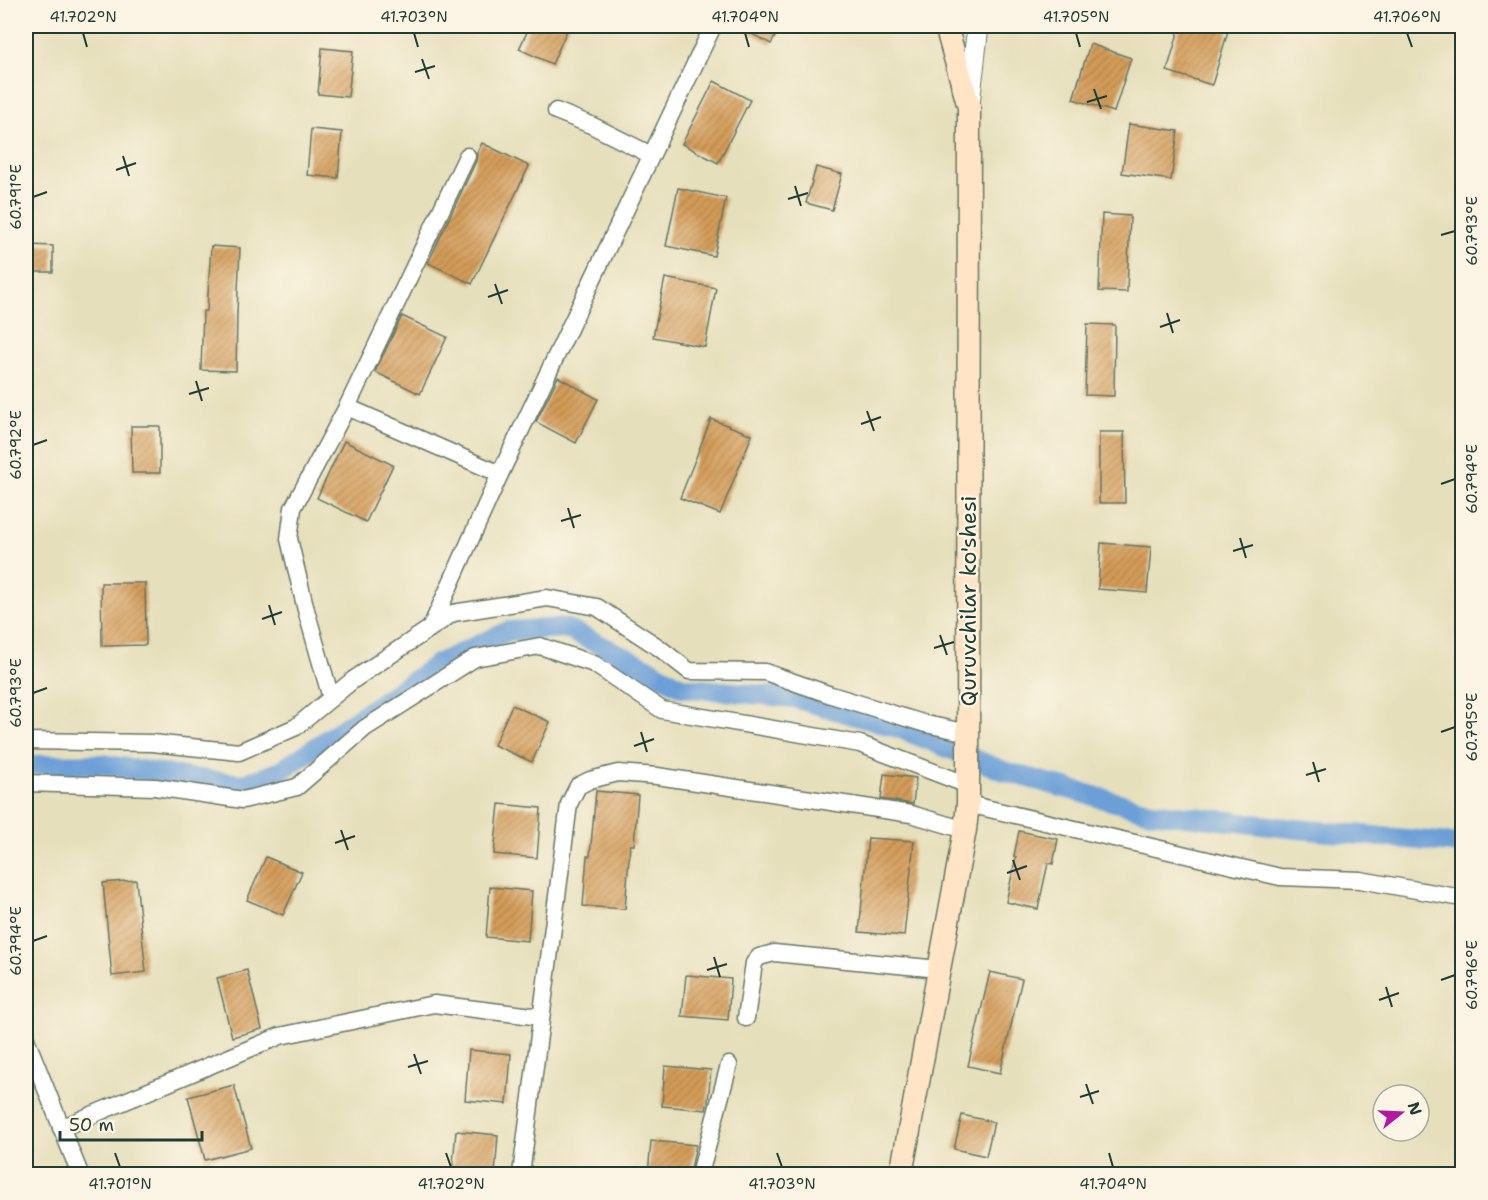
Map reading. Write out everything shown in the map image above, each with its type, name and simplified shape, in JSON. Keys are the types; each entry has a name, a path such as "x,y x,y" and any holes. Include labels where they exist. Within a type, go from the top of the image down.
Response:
{"main road":[{"name":"Quruvchilar ko'shesi","path":"901,1174 965,830 968,788 969,107 946,26"}],"street":[{"path":"431,628 500,474 712,26"},
{"path":"969,107 978,26"},
{"path":"556,111 591,125 651,155"},
{"path":"331,698 289,539 293,508 347,406 467,156"},
{"path":"347,406 500,474"},
{"path":"26,741 152,743 239,752 296,727 353,680 453,613 547,598 597,607 658,647 689,671 765,672 926,724 968,740"},
{"path":"26,783 155,787 243,800 297,787 365,728 475,658 540,646 594,664 662,710 860,744 968,788 1280,877 1360,880 1462,898"},
{"path":"521,1174 568,804 578,786 590,780 618,773 657,776 911,814 965,830"},
{"path":"746,1018 754,963 759,957 774,953 939,969"},
{"path":"61,1128 280,1036 434,1004 541,1017"},
{"path":"26,1039 80,1174"},
{"path":"700,1174 729,1065"}],"building":[{"path":"530,26 569,26 552,64 519,49"},
{"path":"737,26 781,26 771,44"},
{"path":"1180,26 1211,26 1228,31 1212,85 1167,71"},
{"path":"1090,44 1131,58 1114,112 1073,99"},
{"path":"322,48 353,51 348,97 318,94"},
{"path":"714,81 750,100 718,163 682,144"},
{"path":"1129,124 1178,131 1171,180 1122,173"},
{"path":"311,129 342,132 338,178 307,175"},
{"path":"482,143 529,166 472,284 428,263 476,161"},
{"path":"816,167 842,174 832,210 806,203"},
{"path":"678,188 726,198 714,256 666,246"},
{"path":"1102,214 1130,216 1127,292 1099,291"},
{"path":"28,245 53,246 53,272 28,272"},
{"path":"211,246 240,248 236,371 201,370 203,311 207,311"},
{"path":"665,278 716,288 705,347 653,337"},
{"path":"402,316 447,337 420,394 375,372"},
{"path":"1087,324 1115,325 1114,396 1085,395"},
{"path":"558,377 598,399 576,443 536,422"},
{"path":"711,419 752,435 720,514 680,498"},
{"path":"131,426 160,426 160,473 132,473"},
{"path":"1099,432 1124,432 1125,503 1099,503"},
{"path":"344,441 393,465 366,522 317,498"},
{"path":"1101,543 1151,547 1147,593 1098,589"},
{"path":"101,583 145,583 146,645 102,646"},
{"path":"512,705 550,722 532,762 494,745"},
{"path":"884,774 916,778 913,804 881,799"},
{"path":"596,791 638,795 634,845 630,845 625,909 583,906"},
{"path":"499,804 541,808 537,858 494,854"},
{"path":"1019,831 1058,839 1053,864 1048,863 1038,909 1006,902"},
{"path":"868,838 914,841 904,936 859,932"},
{"path":"266,857 302,872 283,915 247,900"},
{"path":"136,880 146,972 112,976 103,883"},
{"path":"490,887 532,891 528,941 486,937"},
{"path":"247,970 262,1029 232,1037 217,978"},
{"path":"990,972 1022,979 1000,1073 968,1066"},
{"path":"686,975 731,979 728,1020 682,1016"},
{"path":"469,1050 511,1054 507,1104 465,1100"},
{"path":"665,1066 711,1070 706,1110 662,1106"},
{"path":"234,1085 251,1148 205,1160 188,1097"},
{"path":"962,1115 994,1122 986,1156 954,1149"},
{"path":"456,1131 498,1135 495,1174 452,1174"},
{"path":"651,1141 696,1145 690,1174 648,1174"}],"waterway":[{"path":"26,765 101,764 242,784 279,772 439,663 508,631 565,628 650,669 681,687 793,698 901,729 1004,771 1151,812 1297,829 1462,844"}]}
